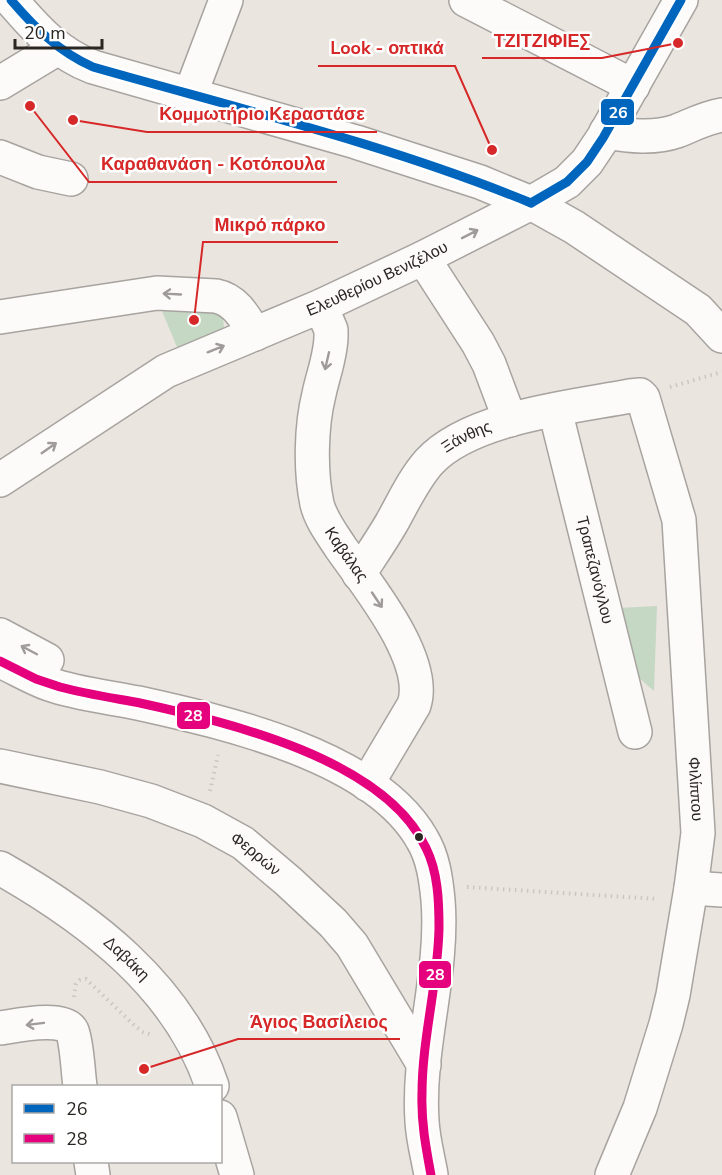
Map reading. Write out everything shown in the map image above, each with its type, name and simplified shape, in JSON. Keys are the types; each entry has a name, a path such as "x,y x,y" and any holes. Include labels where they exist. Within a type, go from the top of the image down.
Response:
{"street":[{"path":"11,0 58,48 93,67 356,142 480,182 531,203 574,227 691,305 704,315 722,336"},
{"path":"190,95 226,0"},
{"path":"466,0 633,86"},
{"name":"Ελευθερίου Βενιζέλου","path":"0,480 159,374 321,306 423,258 560,187 579,171 590,157 681,0"},
{"path":"0,83 58,48"},
{"path":"606,132 635,136 663,134 722,115"},
{"path":"0,157 38,172 71,179"},
{"path":"423,258 478,343 489,364 510,420"},
{"path":"0,317 157,293 216,296 225,298 234,305 255,334"},
{"name":"Καβάλας","path":"321,306 331,330 331,342 313,430 316,495 322,518 400,635 414,668 417,684 414,705 367,784"},
{"name":"Ξάνθης","path":"359,574 417,478 436,454 462,437 510,420 640,395"},
{"name":"Φιλίππου","path":"612,1175 640,1108 707,889 697,854 698,814 679,519 647,406 640,395"},
{"name":"Τραπεζανόγλου","path":"555,410 635,732"},
{"path":"0,635 138,704"},
{"path":"0,661 50,684 225,725 289,745 367,784 387,799 413,826 423,839 431,858 436,885 438,924 424,1065 422,1120 431,1175"},
{"name":"Φερρών","path":"0,766 100,787 151,801 203,821 243,843 288,880 333,923 352,945 424,1065"},
{"name":"Δαβάκη","path":"0,868 78,919 132,964 165,1000 186,1030 201,1057 212,1085"},
{"path":"0,1028 58,1022 68,1026 73,1037 80,1085"},
{"path":"222,1124 237,1175"}],"path":[{"path":"640,395 722,372"},
{"path":"208,798 220,747"},
{"path":"436,885 626,897"},
{"path":"90,982 135,1026"}],"green space":[{"path":"222,307 224,328 177,347 162,311"},
{"path":"657,606 654,691 620,661 617,608"}],"transit line":[{"name":"26","path":"11,0 48,38 69,54 93,67 259,113 424,163 531,203"},
{"name":"26","path":"531,203 567,182 587,162 681,0"},
{"name":"28","path":"0,661 36,679 60,687 216,721 300,749 340,768 376,790 406,817 430,857 438,897 438,949 422,1094 423,1125 431,1175"}],"place":[{"name":"ΤΖΙΤΖΙΦΙΕΣ","path":"678,43"},
{"name":"Καραθανάση - Κοτόπουλα","path":"30,106"},
{"name":"Κομμωτήριο Κεραστάσε","path":"73,120"},
{"name":"Look - οπτικά","path":"492,150"},
{"name":"Μικρό πάρκο","path":"194,320"},
{"name":"Άγιος Βασίλειος","path":"144,1069"}]}
